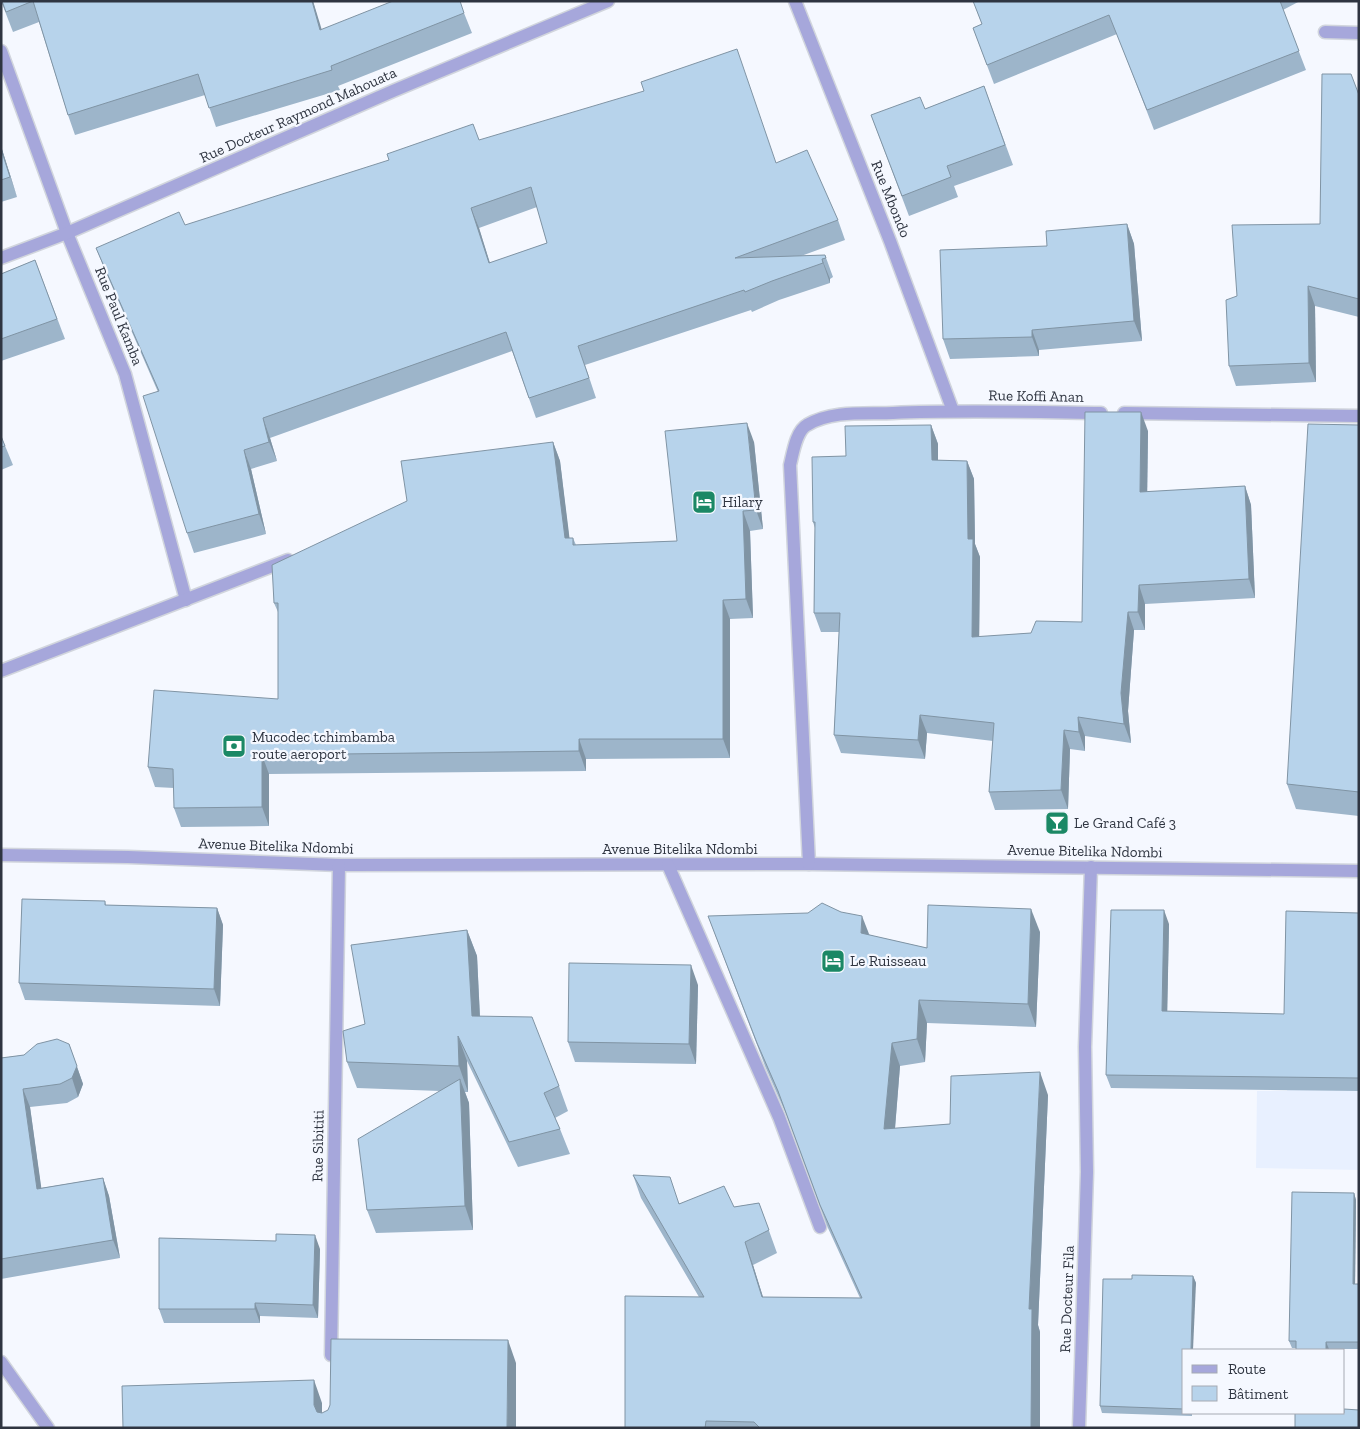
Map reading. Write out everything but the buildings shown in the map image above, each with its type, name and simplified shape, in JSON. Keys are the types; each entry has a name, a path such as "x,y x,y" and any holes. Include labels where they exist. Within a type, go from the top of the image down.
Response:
{"street":[{"name":"Rue Docteur Raymond Mahouata","path":"1,258 68,233 392,91 608,1"},
{"name":"Rue Mbondo","path":"795,1 890,241 953,411"},
{"path":"1325,32 1359,33"},
{"name":"Rue Paul Kamba","path":"1,51 68,233 125,374 186,600"},
{"name":"Rue Koffi Anan","path":"809,864 790,465 794,444 805,426 822,418 843,414 953,411 1359,416"},
{"path":"1,671 296,556"},
{"name":"Avenue Bitelika Ndombi","path":"1,855 128,857 339,865 809,864 1359,871"},
{"name":"Rue Sibititi","path":"331,1364 339,865"},
{"path":"668,865 779,1117 820,1227"},
{"name":"Rue Docteur Fila","path":"1079,1428 1086,1172 1085,1047 1091,867"},
{"path":"1,1362 48,1428"}],"shaded area":[{"path":"1290,925 1359,926 1359,1170 1256,1168 1257,1091 1287,1091"}],"place":[{"name":"Hilary","path":"704,502"},
{"name":"Mucodec tchimbamba route aeroport","path":"234,746"},
{"name":"Le Grand Café 3","path":"1057,823"},
{"name":"Le Ruisseau","path":"833,961"}]}
